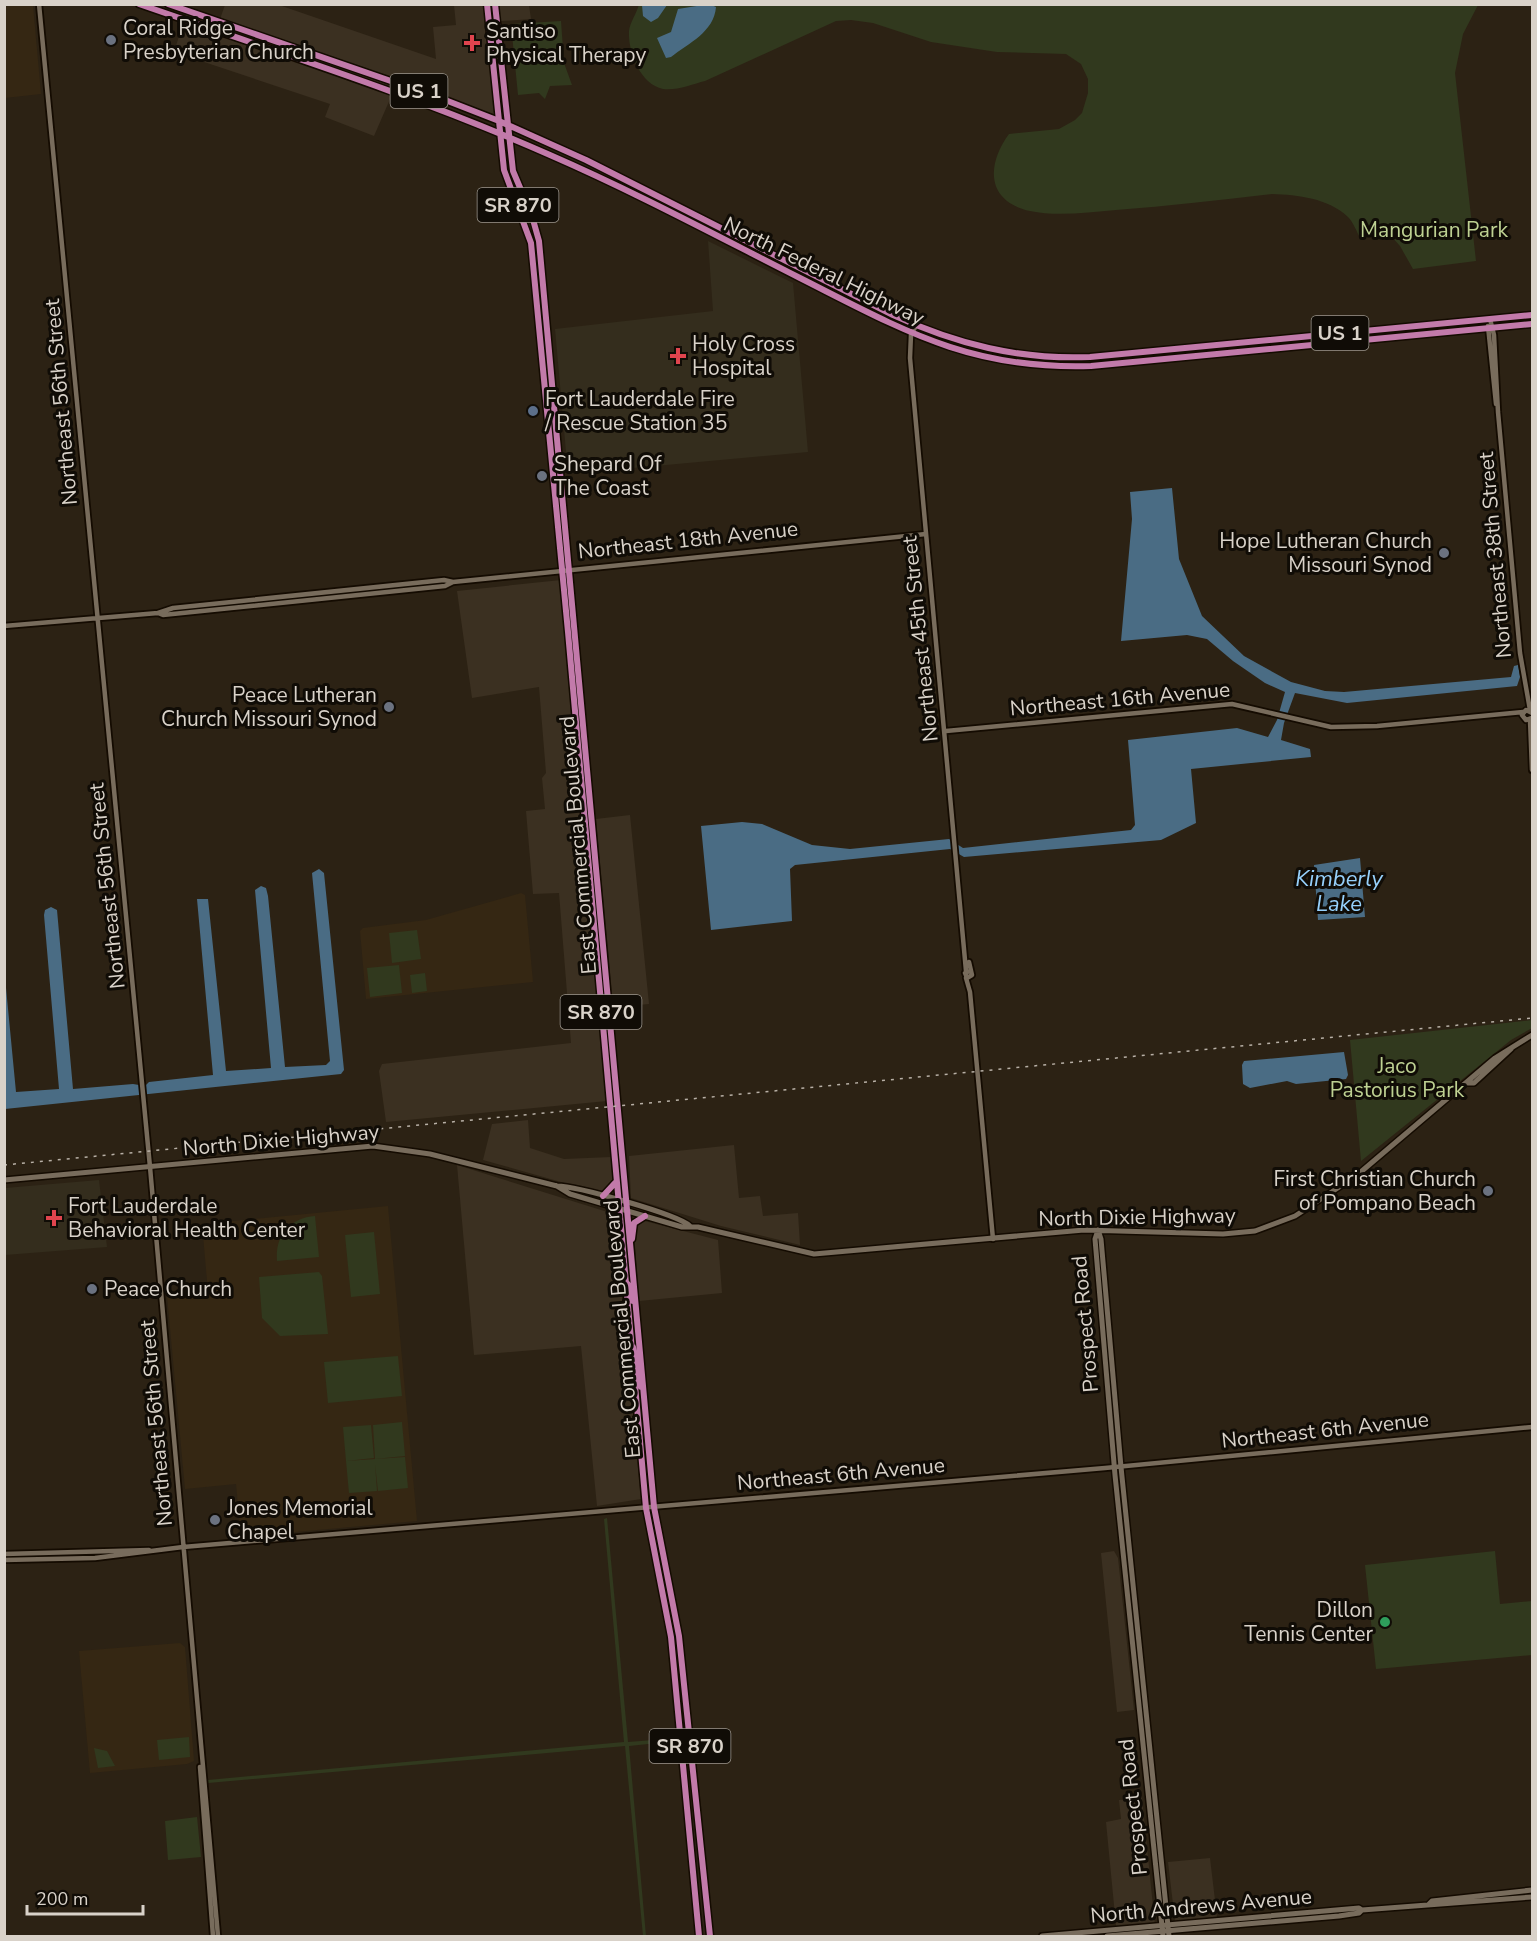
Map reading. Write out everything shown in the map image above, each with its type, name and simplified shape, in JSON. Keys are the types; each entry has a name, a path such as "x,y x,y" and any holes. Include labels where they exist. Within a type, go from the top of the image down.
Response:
{"main road":[{"name":"North Federal Highway","path":"139,4 500,133 644,199 911,334 966,353 1028,365 1083,366 1533,324"},
{"name":"North Federal Highway","path":"168,4 499,121 569,151 916,326 968,344 1029,356 1074,357 1533,315"},
{"name":"East Commercial Boulevard","path":"495,4 515,180 532,216 539,241 654,1507 679,1636 710,1936"},
{"path":"163,13 177,8"},
{"path":"488,8 497,21"},
{"name":"East Commercial Boulevard","path":"488,8 505,176 521,212 531,243 646,1508 671,1642 699,1936"},
{"path":"184,20 199,15"},
{"path":"273,51 282,49 286,45"},
{"path":"291,57 294,52 303,51"},
{"path":"484,115 497,106"},
{"path":"511,154 516,147 526,144"},
{"path":"644,199 657,196"},
{"path":"687,221 708,221"},
{"path":"703,229 723,229"},
{"path":"860,308 874,305"},
{"path":"1370,340 1375,335 1411,332 1415,326"},
{"path":"1330,344 1342,333"},
{"path":"1268,349 1281,339"},
{"path":"1160,360 1167,350"},
{"path":"548,417 557,431"},
{"path":"591,902 601,912"},
{"path":"592,916 602,925"},
{"path":"600,1008 606,1014 612,1036"},
{"name":"North Dixie Highway","path":"4,1180 373,1146 430,1154 557,1186 571,1186 627,1202 690,1226 814,1254 1098,1230 1223,1234 1272,1227 1295,1216 1356,1176 1514,1045 1533,1035"},
{"path":"603,1196 610,1191 616,1180"},
{"name":"North Dixie Highway","path":"557,1186 570,1194 682,1227 690,1226"},
{"path":"630,1242 634,1223 645,1216"},
{"name":"Prospect Road","path":"1098,1230 1101,1241 1118,1467 1166,1932"},
{"path":"625,1281 636,1303"},
{"path":"627,1302 633,1310 636,1332 639,1337"},
{"path":"631,1344 636,1352 639,1384 644,1388"},
{"path":"635,1389 641,1396 648,1435"},
{"path":"664,1600 669,1604 673,1628 679,1636"},
{"path":"671,1642 677,1646 680,1673 684,1679"},
{"path":"676,1695 681,1700 684,1730 689,1737"},
{"path":"681,1740 686,1746 690,1779 694,1784"},
{"path":"688,1818 692,1822 695,1849 700,1856"},
{"path":"692,1856 697,1862 700,1883 704,1887"},
{"name":"North Andrews Avenue","path":"1429,1904 1432,1901 1533,1890"},
{"name":"North Andrews Avenue","path":"1042,1936 1166,1932 1287,1915 1359,1908 1362,1910 1429,1904 1440,1906 1533,1897"},
{"name":"North Andrews Avenue","path":"1107,1936 1282,1921 1359,1913 1362,1910"},
{"path":"1282,1921 1287,1915"}],"street":[{"name":"Northeast 56th Street","path":"39,4 143,1086 201,1764 206,1784 218,1936"},
{"name":"Northeast 38th Street","path":"1490,319 1533,770"},
{"path":"911,334 916,326"},
{"name":"Northeast 45th Street","path":"911,334 910,358 993,1239"},
{"name":"Northeast 18th Avenue","path":"4,626 158,613 173,608 329,591 444,580 453,582 570,568 926,534"},
{"name":"Northeast 16th Avenue","path":"946,731 1232,704 1331,727 1510,713 1528,714"},
{"name":"Northeast 6th Avenue","path":"4,1560 95,1558 183,1547 1118,1467 1533,1427"},
{"name":"Northeast 6th Avenue","path":"4,1554 68,1554 138,1549 152,1551"},
{"name":"Northeast 56th Street","path":"201,1764 199,1773 213,1936"}],"shaded area":[{"path":"276,4 436,59 433,27 456,25 454,5 529,5 531,19 489,22 499,121 397,83 374,136 325,117 330,104 174,52 187,11 219,22 225,5"},
{"path":"5,5 33,5 41,94 5,98"},
{"name":"Holy Cross Hospital","path":"708,241 793,283 808,452 568,474 555,329 713,311"},
{"path":"561,580 607,1101 386,1122 379,1071 382,1064 571,1043 559,893 533,894 526,811 545,809 542,778 546,773 539,687 472,698 457,591"},
{"path":"630,815 649,1004 616,1007 613,1004 596,819"},
{"path":"521,893 525,895 533,982 366,999 360,931 363,928 426,920"},
{"path":"528,1120 530,1148 564,1159 611,1157 613,1187 600,1193 483,1160 492,1124"},
{"path":"734,1145 739,1198 760,1196 763,1216 798,1213 800,1245 721,1226 631,1198 629,1156"},
{"path":"457,1165 614,1214 641,1499 597,1506 581,1346 474,1355"},
{"name":"Fort Lauderdale Behavioral Health Center","path":"99,1180 107,1247 5,1255 5,1188"},
{"path":"388,1206 417,1521 241,1537 236,1484 185,1489 167,1296 208,1292 202,1224"},
{"path":"633,1218 718,1240 722,1293 639,1301"},
{"path":"1114,1551 1118,1558 1134,1710 1117,1712 1101,1553"},
{"path":"180,1643 185,1647 194,1761 187,1764 90,1773 79,1651"},
{"path":"1142,1798 1156,1936 1117,1936 1106,1822 1121,1819 1119,1800"},
{"path":"1210,1858 1217,1917 1175,1921 1168,1862"}],"green space":[{"name":"Mangurian Park","path":"639,4 1478,5 1463,34 1455,73 1476,261 1413,269 1400,246 1382,226 1360,238 1350,219 1340,211 1322,202 1292,195 1272,194 1073,214 1030,211 1015,206 1005,199 994,180 994,169 997,157 1009,134 1059,129 1082,113 1088,93 1088,79 1081,64 1066,54 997,52 931,42 873,23 851,20 836,21 705,81 679,88 663,89 648,81 633,57 629,31"},
{"path":"561,21 564,63 572,85 550,86 545,99 539,93 518,95 511,24"},
{"path":"417,930 421,959 392,963 389,933"},
{"path":"399,965 402,993 370,997 367,968"},
{"path":"425,973 427,991 412,993 410,975"},
{"name":"Jaco Pastorius Park","path":"1532,1020 1532,1028 1511,1040 1361,1161 1350,1040"},
{"path":"315,1216 319,1257 277,1261 278,1244 286,1230 298,1220"},
{"path":"374,1232 380,1294 351,1297 345,1235"},
{"path":"319,1272 322,1276 328,1334 280,1336 262,1318 259,1277"},
{"path":"398,1356 402,1396 328,1403 324,1362"},
{"path":"402,1422 405,1456 375,1459 373,1425"},
{"path":"371,1425 374,1458 346,1461 343,1427"},
{"path":"405,1457 408,1488 378,1491 375,1464 377,1491 349,1493 346,1461"},
{"path":"607,1518 628,1742 666,1739 667,1742 629,1746 646,1936 643,1936 625,1746 208,1783 208,1780 624,1742 604,1519"},
{"path":"1495,1551 1500,1604 1532,1601 1532,1655 1376,1669 1365,1565"},
{"path":"189,1737 190,1757 159,1760 157,1740"},
{"path":"94,1748 107,1751 115,1766 98,1768"},
{"path":"197,1817 201,1857 168,1860 165,1821"}],"water":[{"path":"642,4 667,5 658,18 651,22 643,16"},
{"path":"709,4 716,7 706,30 693,42 666,58 657,38 671,32 678,9"},
{"path":"1172,488 1179,559 1202,616 1244,656 1291,682 1325,691 1344,692 1511,677 1514,666 1518,665 1520,677 1517,686 1347,703 1295,693 1284,723 1281,740 1310,749 1311,757 1191,769 1196,823 1161,840 964,857 950,849 795,865 790,869 792,921 711,930 701,826 742,822 762,824 812,845 850,849 949,839 963,848 1131,830 1135,825 1128,740 1237,728 1268,737 1277,720 1285,692 1265,683 1233,661 1207,639 1187,635 1121,641 1132,519 1130,492"},
{"name":"Kimberly Lake","path":"1360,858 1365,917 1318,920 1314,865"},
{"path":"319,869 324,873 344,1070 341,1074 5,1109 4,967 16,1092 59,1089 44,915 45,910 51,907 57,910 73,1089 133,1084 145,1086 149,1082 213,1075 197,899 208,899 226,1071 271,1068 255,890 261,886 266,888 268,896 285,1067 326,1065 330,1061 312,873"},
{"path":"1344,1052 1348,1075 1346,1079 1296,1084 1287,1081 1250,1088 1243,1084 1242,1065 1244,1061"}],"railway":[{"path":"4,1165 1532,1018"}],"place":[{"name":"Coral Ridge Presbyterian Church","path":"111,40"},
{"name":"Santiso Physical Therapy","path":"472,43"},
{"name":"Holy Cross Hospital","path":"678,356"},
{"name":"Fort Lauderdale Fire / Rescue Station 35","path":"533,411"},
{"name":"Shepard Of The Coast","path":"542,476"},
{"name":"Hope Lutheran Church Missouri Synod","path":"1444,553"},
{"name":"Peace Lutheran Church Missouri Synod","path":"389,707"},
{"name":"First Christian Church of Pompano Beach","path":"1488,1191"},
{"name":"Fort Lauderdale Behavioral Health Center","path":"54,1218"},
{"name":"Peace Church","path":"92,1289"},
{"name":"Jones Memorial Chapel","path":"215,1520"},
{"name":"Dillon Tennis Center","path":"1385,1622"}]}
